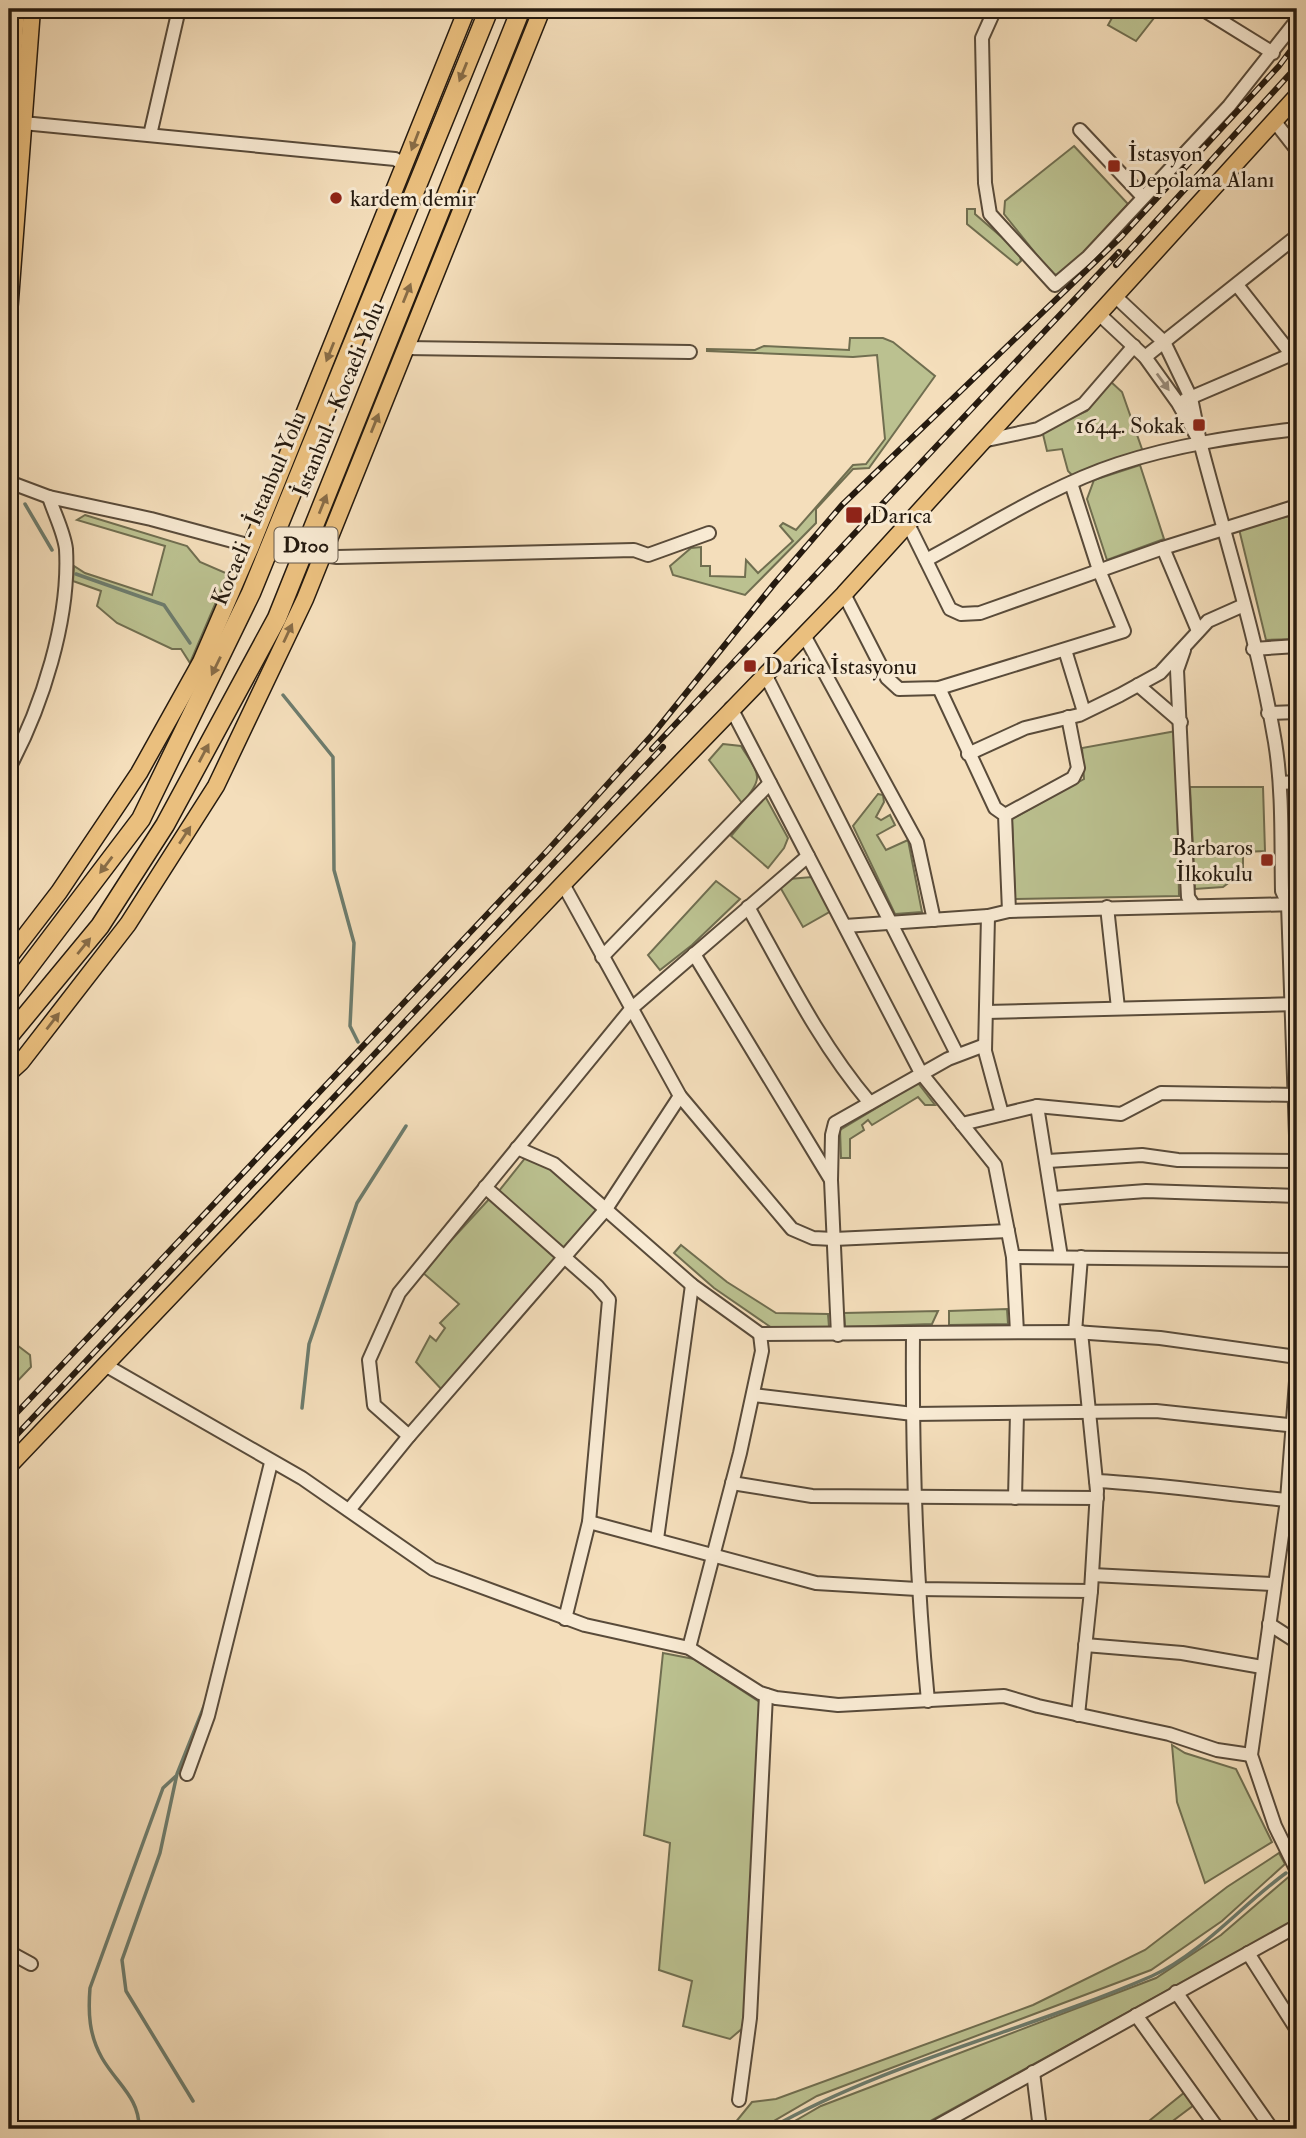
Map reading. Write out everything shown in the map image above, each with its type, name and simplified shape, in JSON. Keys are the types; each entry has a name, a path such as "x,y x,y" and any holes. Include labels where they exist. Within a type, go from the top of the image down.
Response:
{"highway":[{"name":"Kocaeli - İstanbul Yolu","path":"9,993 141,818 196,706 251,593 489,9"},
{"name":"İstanbul - Kocaeli Yolu","path":"9,1036 100,926 158,836 277,618 521,9"}],"main road":[{"path":"9,313 16,125 16,9"},
{"path":"16,125 32,9"},
{"path":"9,957 59,892 139,773 201,662 251,546 467,9"},
{"path":"9,1073 21,1062 128,923 216,786 323,555 542,9"},
{"path":"9,1466 731,708 844,594 987,440 1297,96"}],"street":[{"path":"150,135 179,9"},
{"path":"995,9 982,38 985,183 990,214 1055,285 1088,257 1228,106 1297,20"},
{"path":"1202,9 1273,53"},
{"path":"1275,122 1297,150"},
{"path":"16,125 395,159 405,165"},
{"path":"1080,130 1143,197"},
{"path":"1145,356 1297,236"},
{"path":"1185,401 1294,354 1237,285"},
{"path":"1048,1161 1142,1155 1178,1160 1297,1162 1293,904 1282,891 1280,782 1268,713 1244,606 1200,442 1164,342 1116,297"},
{"path":"1100,315 1145,356 1185,401"},
{"path":"987,440 1038,429 1084,404 1134,346"},
{"path":"406,348 690,352"},
{"path":"926,560 1071,483 1118,464 1200,442 1297,429"},
{"path":"9,482 49,497 151,519 251,546"},
{"path":"844,594 887,678 899,689 939,688 1124,631 1099,570 1071,483"},
{"path":"9,768 28,732 63,614 66,547 49,497"},
{"path":"908,524 950,609 961,614 980,613 1163,548 1297,506"},
{"path":"323,555 337,558 634,550 648,555 709,533"},
{"path":"1163,548 1198,631"},
{"path":"968,754 1025,728 1084,712 1138,685 1160,673 1208,621 1244,606"},
{"path":"804,635 916,842 934,920"},
{"path":"1186,644 1177,670 1188,897 1194,906"},
{"path":"1253,649 1297,646"},
{"path":"1065,650 1084,712"},
{"path":"765,674 957,1054"},
{"path":"1138,685 1181,722"},
{"path":"939,688 995,808 1005,815"},
{"path":"731,708 921,1073 995,1165 1013,1257 1017,1332"},
{"path":"1268,713 1297,712"},
{"path":"1005,815 1073,778 1078,768 1068,717"},
{"path":"1280,782 1297,782"},
{"path":"602,957 770,783"},
{"path":"1005,815 1009,911"},
{"path":"410,1436 374,1405 369,1360 399,1293 632,1008 808,856"},
{"path":"563,884 680,1096 792,1229 813,1238 834,1239 1008,1231"},
{"path":"845,926 988,916 1009,911 1293,904"},
{"path":"748,907 821,1037 841,1068 870,1103"},
{"path":"1107,907 1118,1008"},
{"path":"988,916 985,1045 1002,1114"},
{"path":"694,954 831,1180"},
{"path":"986,1012 1295,1004"},
{"path":"838,1335 831,1180 832,1135 835,1123 957,1054 985,1045"},
{"path":"962,1124 1037,1106 1121,1114 1161,1093 1296,1094"},
{"path":"349,1510 606,1209 680,1096"},
{"path":"1037,1106 1048,1161 1061,1257"},
{"path":"517,1148 554,1164 692,1284 760,1334 1078,1332 1160,1338 1297,1357"},
{"path":"485,1187 565,1257 609,1300 589,1522 565,1619"},
{"path":"1053,1198 1146,1191 1297,1196"},
{"path":"1013,1257 1297,1260"},
{"path":"1078,1715 1091,1591 1097,1498 1091,1413 1078,1332 1081,1257"},
{"path":"657,1539 692,1284"},
{"path":"689,1648 732,1483 762,1351 760,1334"},
{"path":"914,1334 913,1499 917,1589 928,1701"},
{"path":"105,1365 271,1463 302,1478 433,1569 565,1619 642,1640 689,1648 766,1695 838,1705 1004,1696 1251,1755"},
{"path":"1297,1368 1296,1426 1251,1755 1282,1844 1297,1871"},
{"path":"752,1395 913,1414 1156,1411 1296,1426"},
{"path":"1015,1498 1017,1413"},
{"path":"187,1774 208,1716 271,1463"},
{"path":"1096,1481 1143,1483 1287,1500"},
{"path":"732,1483 811,1496 913,1499 1097,1498"},
{"path":"589,1522 714,1553 816,1583 917,1589 1091,1591"},
{"path":"1092,1576 1273,1584"},
{"path":"1269,1623 1296,1639"},
{"path":"1085,1645 1182,1653 1262,1667"},
{"path":"739,2100 750,2018 766,1695"},
{"path":"1282,1844 1286,1847 1297,1841"},
{"path":"932,2129 1297,1926"},
{"path":"9,1952 31,1964"},
{"path":"1248,1953 1297,2030"},
{"path":"1176,1993 1272,2129"},
{"path":"1136,2015 1218,2129"},
{"path":"1034,2072 1040,2129"}],"green space":[{"path":"1117,9 1161,9 1136,41 1108,25"},
{"path":"1074,146 1128,204 1062,276 1052,274 1004,214 1005,201"},
{"path":"967,209 975,209 975,214 1019,252 1021,261 1017,265 967,224"},
{"path":"850,338 883,338 893,342 935,376 869,468 853,469 816,509 816,523 745,595 673,575 670,566 691,548 701,547 701,566 710,566 710,576 745,577 746,560 758,573 793,541 780,526 783,523 796,530 853,465 866,464 885,439 877,355 853,357 707,349 755,350 764,346 849,350"},
{"path":"1110,381 1122,392 1143,452 1073,476 1068,471 1062,449 1047,451 1042,430 1087,411"},
{"path":"1140,465 1164,539 1107,560 1087,499 1094,480"},
{"path":"1297,514 1297,639 1266,640 1239,529"},
{"path":"85,515 187,546 200,562 228,574 190,663 181,649 172,649 117,623 97,606 101,591 73,581 74,566 85,573 152,595 165,546 77,520"},
{"path":"1176,731 1179,896 1015,899 1012,819 1084,779 1082,748"},
{"path":"723,744 741,746 757,775 754,787 742,803 709,760"},
{"path":"1190,787 1263,787 1265,851 1243,852 1243,872 1223,887 1195,889"},
{"path":"878,794 883,795 884,802 876,817 881,820 890,815 895,825 877,835 886,850 908,840 922,912 895,914 853,826"},
{"path":"765,796 788,838 784,848 768,868 731,836"},
{"path":"812,877 831,911 803,927 780,887 789,879"},
{"path":"716,881 740,899 692,945 660,970 648,955"},
{"path":"918,1083 935,1105 925,1105 918,1097 872,1125 868,1120 862,1125 864,1130 850,1139 850,1158 841,1158 840,1130"},
{"path":"526,1157 547,1167 599,1209 563,1248 499,1191"},
{"path":"491,1197 559,1256 443,1391 416,1362 430,1336 436,1341 445,1328 440,1323 459,1304 422,1272"},
{"path":"681,1245 727,1282 776,1313 828,1314 829,1327 772,1328 714,1288 674,1253"},
{"path":"1007,1309 1008,1324 949,1325 949,1311"},
{"path":"938,1311 932,1324 845,1327 844,1313"},
{"path":"9,1339 30,1355 31,1367 9,1390"},
{"path":"663,1653 694,1659 761,1703 744,2027 730,2039 683,2026 692,1981 659,1970 670,1843 644,1835"},
{"path":"1172,1745 1185,1753 1236,1769 1272,1842 1205,1883 1177,1802"},
{"path":"1279,1853 1285,1864 1222,1921 1151,1970 817,2096 760,2129 730,2129 752,2102 776,2099 1033,2005 1145,1950 1227,1887"},
{"path":"1292,1874 1297,1884 1297,1919 916,2129 781,2129 821,2106 1156,1978 1221,1935"},
{"path":"1185,2092 1194,2105 1162,2129 1139,2129"}],"waterway":[{"path":"25,504 52,550"},
{"path":"76,574 164,605 190,643"},
{"path":"283,695 333,757 334,870 354,943 350,1026 358,1042"},
{"path":"302,1408 309,1344 357,1203 406,1126"},
{"path":"193,2101 126,1991 122,1960 160,1853 177,1774 205,1704"},
{"path":"139,2129 132,2100 102,2058 94,2041 89,2015 90,1988 163,1788 176,1776"},
{"path":"769,2129 862,2084 1056,2014 1152,1976 1170,1967 1205,1942 1286,1873"}],"railway":[{"path":"9,1421 547,851 653,734 774,584 842,505 1121,237 1279,66 1297,42"},
{"path":"1116,265 1297,66"},
{"path":"652,749 1119,252"},
{"path":"9,1443 663,747"}],"place":[{"name":"İstasyon Depolama Alanı","path":"1114,166"},
{"name":"kardem demir","path":"336,198"},
{"name":"1644. Sokak","path":"1199,425"},
{"name":"Darıca","path":"854,515"},
{"name":"Darica İstasyonu","path":"750,666"},
{"name":"Barbaros İlkokulu","path":"1267,860"}]}
